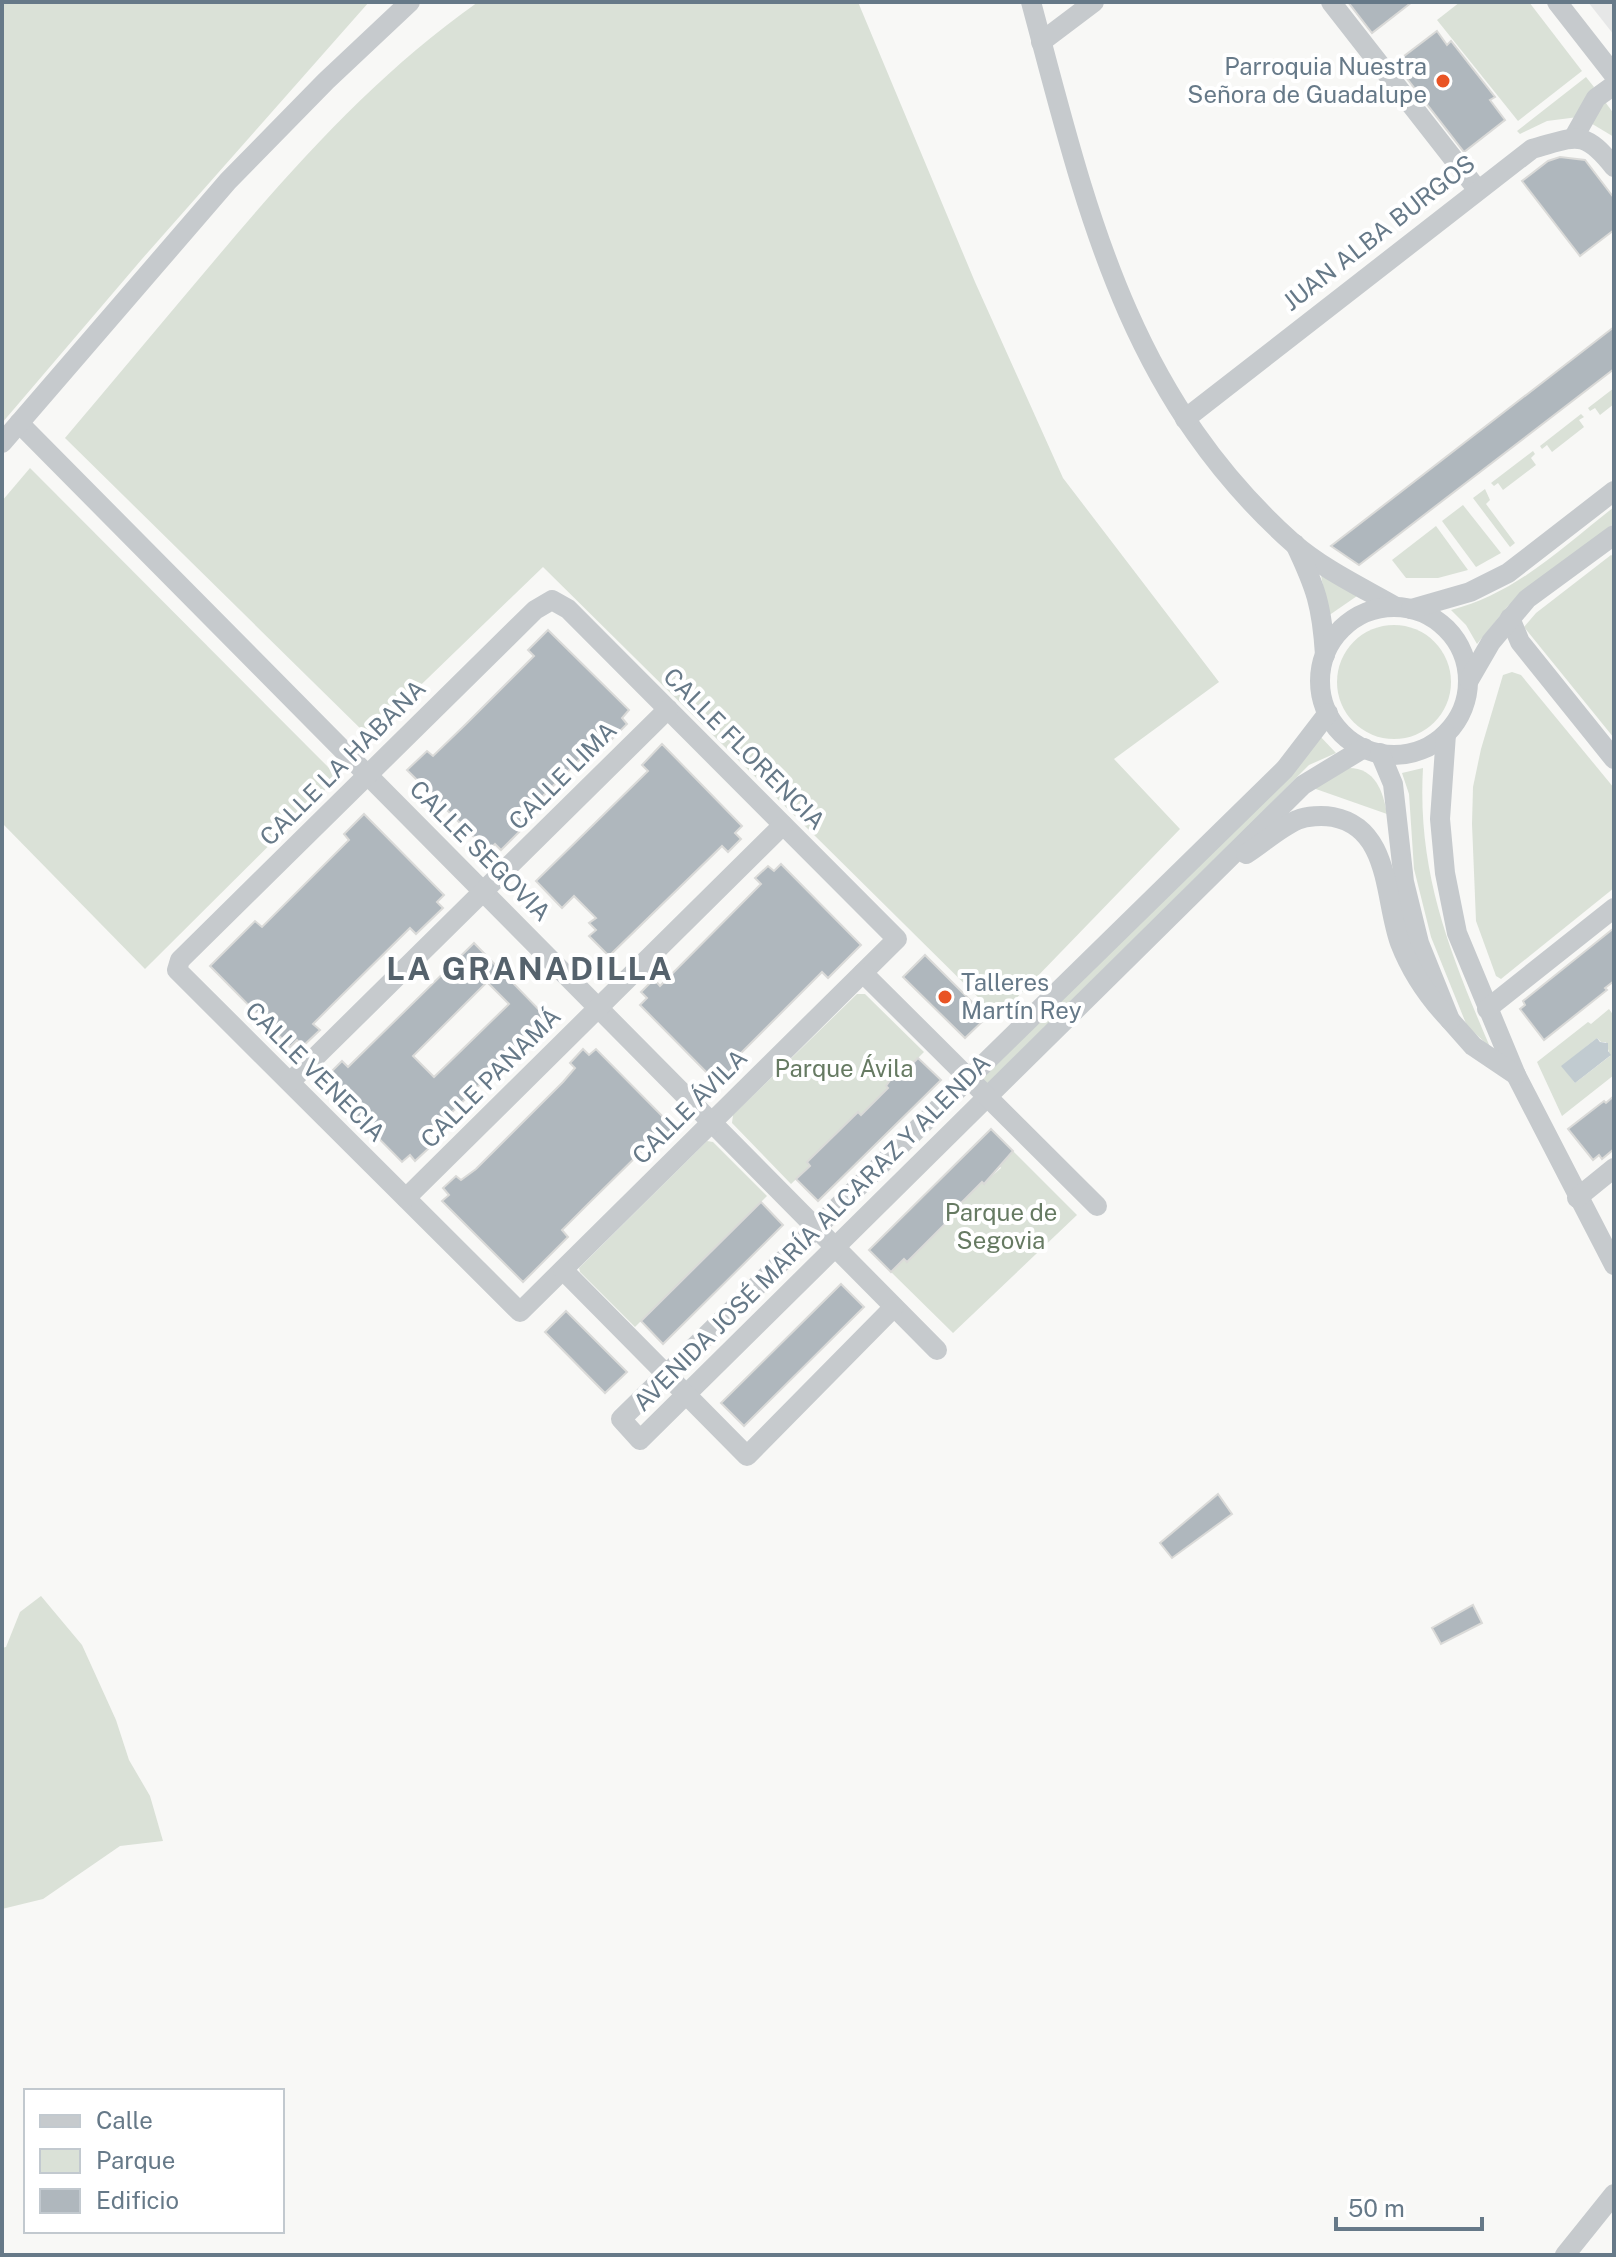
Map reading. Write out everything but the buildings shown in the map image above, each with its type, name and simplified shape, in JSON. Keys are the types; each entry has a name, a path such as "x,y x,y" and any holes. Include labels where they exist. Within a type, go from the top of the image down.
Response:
{"street":[{"path":"2,443 228,181 326,81 410,2"},
{"path":"1031,2 1085,204 1113,283 1139,340 1185,419 1245,496 1295,544 1342,577 1404,608 1434,618 1452,634 1464,655 1469,680 1466,700 1446,734 1426,747 1404,754 1372,751"},
{"path":"1041,42 1094,2"},
{"path":"1331,2 1477,189"},
{"path":"1557,2 1614,75"},
{"path":"1614,85 1596,98 1574,137 1597,146 1614,167"},
{"name":"JUAN ALBA BURGOS","path":"1185,419 1532,149 1574,137"},
{"name":"CALLE SEGOVIA","path":"19,423 937,1350"},
{"path":"1450,1020 1419,943 1404,882 1393,784 1372,751 1343,733 1328,713 1321,694 1320,674 1325,655 1337,633 1357,617 1380,608 1404,608 1470,592 1508,573 1614,491"},
{"path":"1469,680 1491,642 1527,599 1614,535"},
{"path":"1295,544 1316,588 1323,616 1325,655"},
{"name":"CALLE LA HABANA","path":"177,970 180,960 535,610 552,600"},
{"name":"CALLE FLORENCIA","path":"552,600 568,609 897,939"},
{"path":"1510,618 1520,642 1614,759"},
{"name":"CALLE LIMA","path":"290,1082 668,709"},
{"name":"AVENIDA JOSÉ MARÍA ALCARAZ Y ALENDA","path":"1328,713 1285,769 621,1419 640,1440 1303,785 1372,751"},
{"path":"1446,734 1440,819 1445,873 1457,933 1516,1075 1614,1265"},
{"name":"AVENIDA JOSÉ MARÍA ALCARAZ Y ALENDA","path":"1206,881 1298,820 1323,815 1344,819 1368,835 1379,853 1401,945 1425,994 1473,1046 1516,1075"},
{"name":"CALLE PANAMÁ","path":"406,1198 783,825"},
{"path":"1487,1009 1614,908"},
{"name":"CALLE ÁVILA","path":"520,1312 897,939"},
{"name":"CALLE VENECIA","path":"177,970 520,1312"},
{"path":"863,973 1097,1206"},
{"path":"1577,1198 1614,1168"},
{"path":"563,1270 747,1456 894,1307"},
{"path":"1565,2255 1614,2194"}],"shaded area":[{"path":"1588,2 1614,2 1614,35"},
{"path":"1597,1038 1600,1042 1608,1043 1611,1055 1575,1083 1561,1066"}],"green space":[{"path":"2,2 369,2 2,423"},
{"path":"478,2 858,2 975,282 1063,478 1219,682 1114,759 1180,829 998,1017 543,567 368,736 65,438 306,156 405,59"},
{"path":"1460,2 1529,2 1582,71 1518,121 1437,20"},
{"path":"1586,77 1594,87 1578,117 1547,121 1520,134 1517,131"},
{"path":"1603,99 1614,114 1614,137 1589,122"},
{"path":"1614,388 1614,404 1600,415 1595,408 1590,411 1588,408"},
{"path":"1581,414 1584,417 1579,420 1584,427 1552,452 1547,445 1542,449 1540,446"},
{"path":"1533,451 1535,454 1531,458 1536,465 1503,490 1498,483 1494,486 1491,483"},
{"path":"30,468 338,777 145,969 2,823 2,501"},
{"path":"1485,489 1490,500 1486,504 1515,543 1510,547 1473,498"},
{"path":"1463,505 1501,553 1476,567 1442,521"},
{"path":"1614,507 1614,523 1508,606 1477,644 1466,625 1451,610 1474,603 1517,581"},
{"path":"1436,526 1468,570 1438,578 1406,578 1392,560"},
{"path":"1611,555 1614,557 1614,738 1524,627 1536,613"},
{"path":"1321,575 1357,596 1328,616"},
{"path":"1394,625 1416,629 1434,642 1447,660 1451,682 1447,704 1434,722 1416,735 1394,739 1372,735 1354,722 1341,704 1337,682 1341,660 1354,642 1372,629"},
{"path":"1512,672 1521,675 1614,788 1614,888 1501,979 1496,976 1476,921 1473,787 1503,675"},
{"path":"1318,734 1336,753 1309,765 986,1085 981,1079"},
{"path":"1347,768 1371,776 1380,789 1387,814 1313,788"},
{"path":"1423,768 1425,843 1439,912 1490,1047 1467,1026 1431,937 1414,869 1409,794 1402,773"},
{"name":"Parque Ávila","path":"857,994 865,994 924,1052 905,1071 901,1069 888,1088 861,1115 858,1112 842,1128 827,1149 823,1146 807,1162 810,1166 791,1184 732,1123 733,1115"},
{"path":"1609,1009 1614,1016 1614,1075 1562,1116 1537,1062 1588,1022 1591,1024","holes":["1597,1038 1606,1042 1610,1056 1575,1083 1562,1066"]},
{"path":"707,1141 713,1142 767,1196 635,1327 579,1268"},
{"name":"Parque de Segovia","path":"1013,1151 1077,1215 953,1333 891,1272 904,1259 907,1262 958,1212 955,1209 1001,1168 999,1165"},
{"path":"41,1596 82,1645 116,1720 129,1760 150,1796 163,1841 120,1846 43,1899 2,1909 2,1648 6,1647 20,1612"}],"place":[{"name":"Parroquia Nuestra Señora de Guadalupe","path":"1443,81"},
{"name":"Talleres Martín Rey","path":"945,997"}],"district":[{"name":"LA GRANADILLA","path":"530,969"}]}
